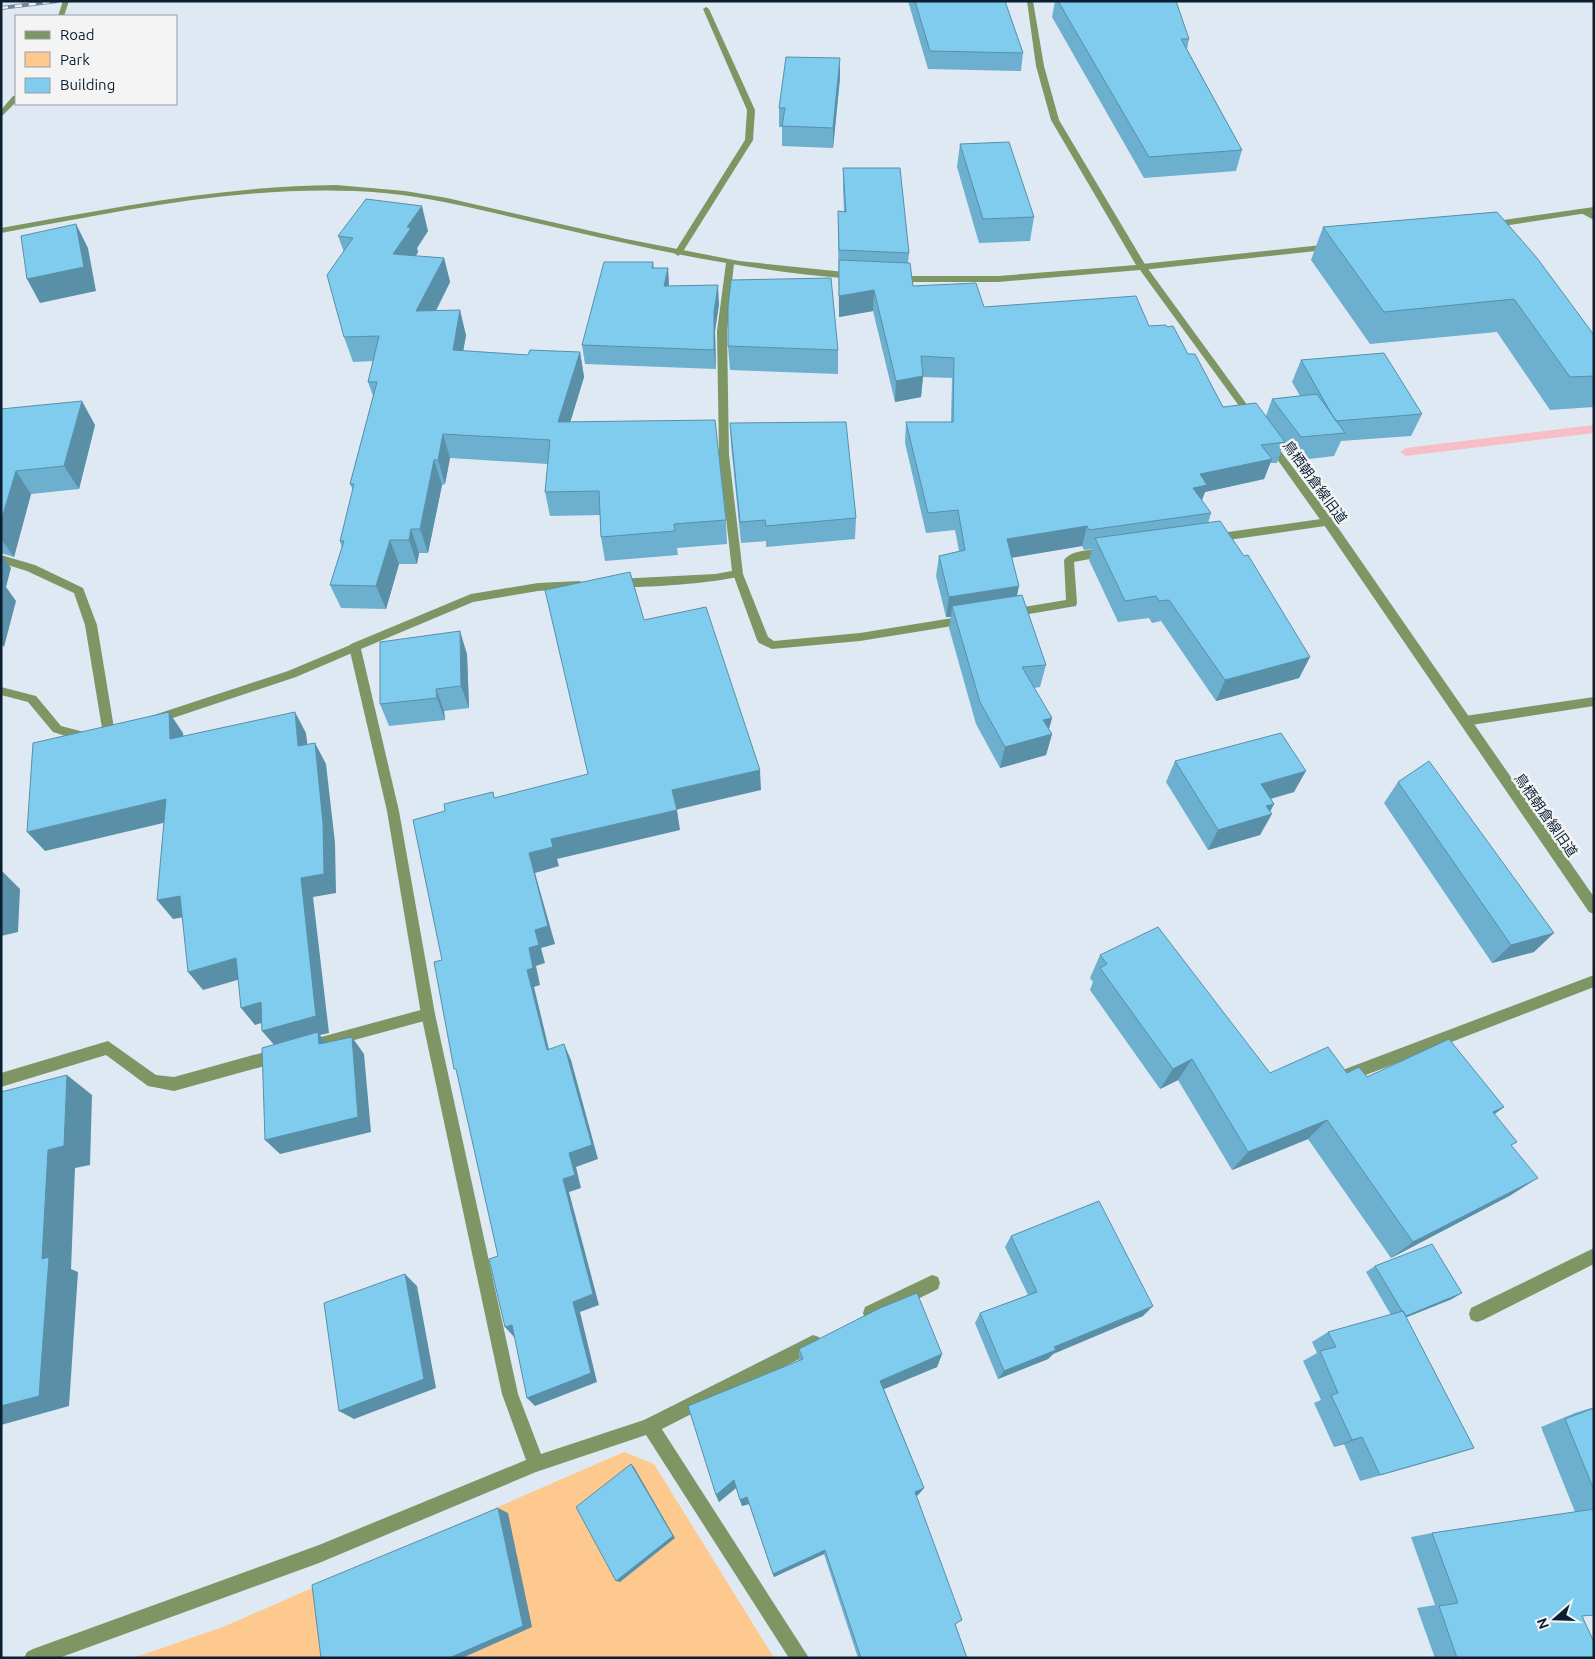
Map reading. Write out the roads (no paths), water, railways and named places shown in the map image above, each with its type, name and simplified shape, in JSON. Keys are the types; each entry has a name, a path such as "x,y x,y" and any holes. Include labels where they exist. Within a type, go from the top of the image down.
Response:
{"street":[{"path":"60,15 66,1"},
{"name":"鳥栖朝倉線旧道","path":"1030,1 1040,66 1055,120 1142,267 1328,522 1594,908"},
{"path":"678,252 748,140 751,110 706,9"},
{"path":"1,115 15,99"},
{"path":"1,231 199,195 246,189 323,187 412,194 730,263 860,277"},
{"path":"1480,227 1589,210 1594,218"},
{"path":"889,278 998,279 1142,267 1337,247"},
{"path":"730,263 722,331 724,455 738,574 744,595 763,640 772,645 860,637 981,618"},
{"path":"1201,539 1328,522"},
{"path":"1000,615 1072,603 1069,560 1074,557 1123,550"},
{"path":"1,559 31,568 79,591 91,625 114,733 84,737 57,729 32,699 1,691"},
{"path":"146,722 292,674 471,598 538,587 715,578 738,574"},
{"path":"355,647 393,811 428,1014 510,1394 536,1464"},
{"path":"1465,721 1594,701"},
{"path":"1344,1076 1594,981"},
{"path":"1,1080 108,1048 153,1081 174,1084 428,1014"},
{"path":"1477,1314 1594,1256"},
{"path":"861,1318 932,1283"},
{"path":"33,1658 319,1554 536,1464 650,1426 826,1336"},
{"path":"650,1426 800,1658"}],"waterway":[{"path":"1406,452 1594,429"}],"railway":[{"path":"1,8 57,1"}]}
